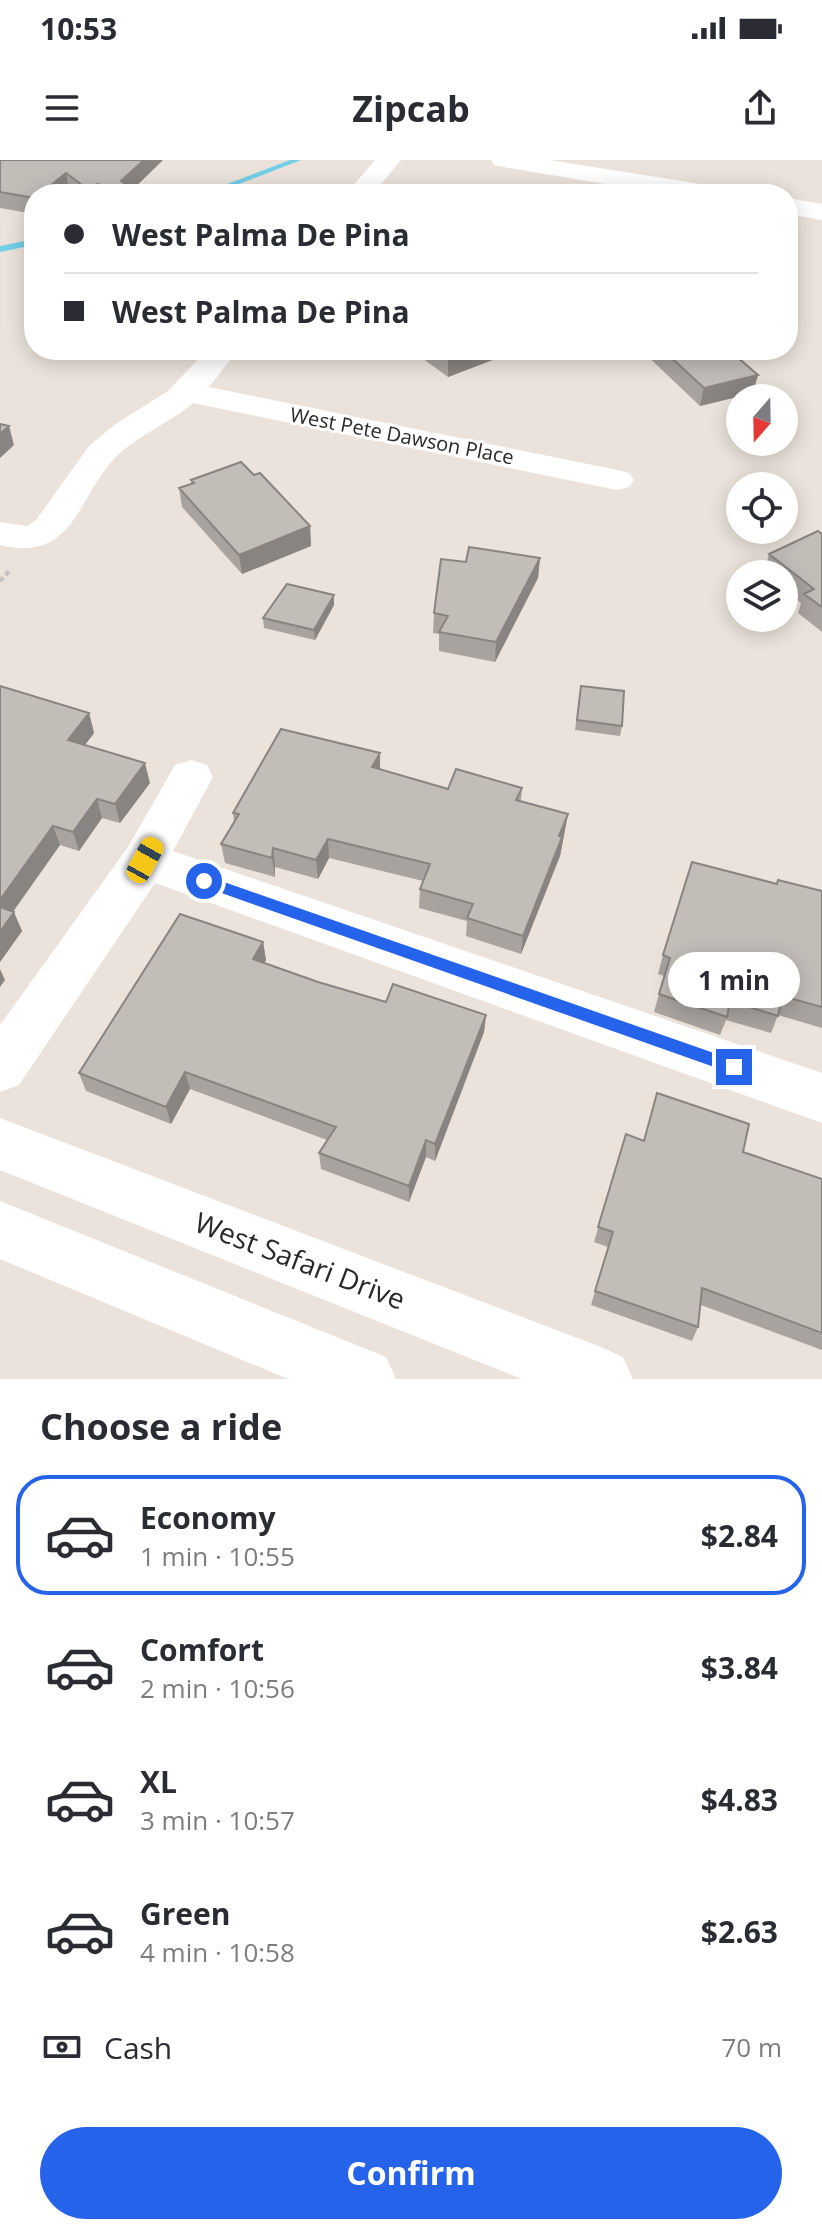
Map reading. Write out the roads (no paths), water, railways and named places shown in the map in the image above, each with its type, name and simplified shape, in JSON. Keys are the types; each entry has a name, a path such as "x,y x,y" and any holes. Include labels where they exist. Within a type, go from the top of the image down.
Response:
{"street":[{"path":"368,184 389,160"},
{"path":"503,160 651,184"},
{"path":"798,208 822,212"},
{"path":"0,533 23,537 42,533 56,520 99,455 120,435 186,392 214,360"},
{"name":"West Pete Dawson Place","path":"186,392 617,480"},
{"path":"0,1068 145,860 191,777"},
{"path":"145,860 822,1098"},
{"name":"West Safari Drive","path":"0,1144 601,1379"},
{"path":"0,1230 364,1379"}],"waterway":[{"path":"232,184 297,160"},
{"path":"0,249 24,244"}]}
